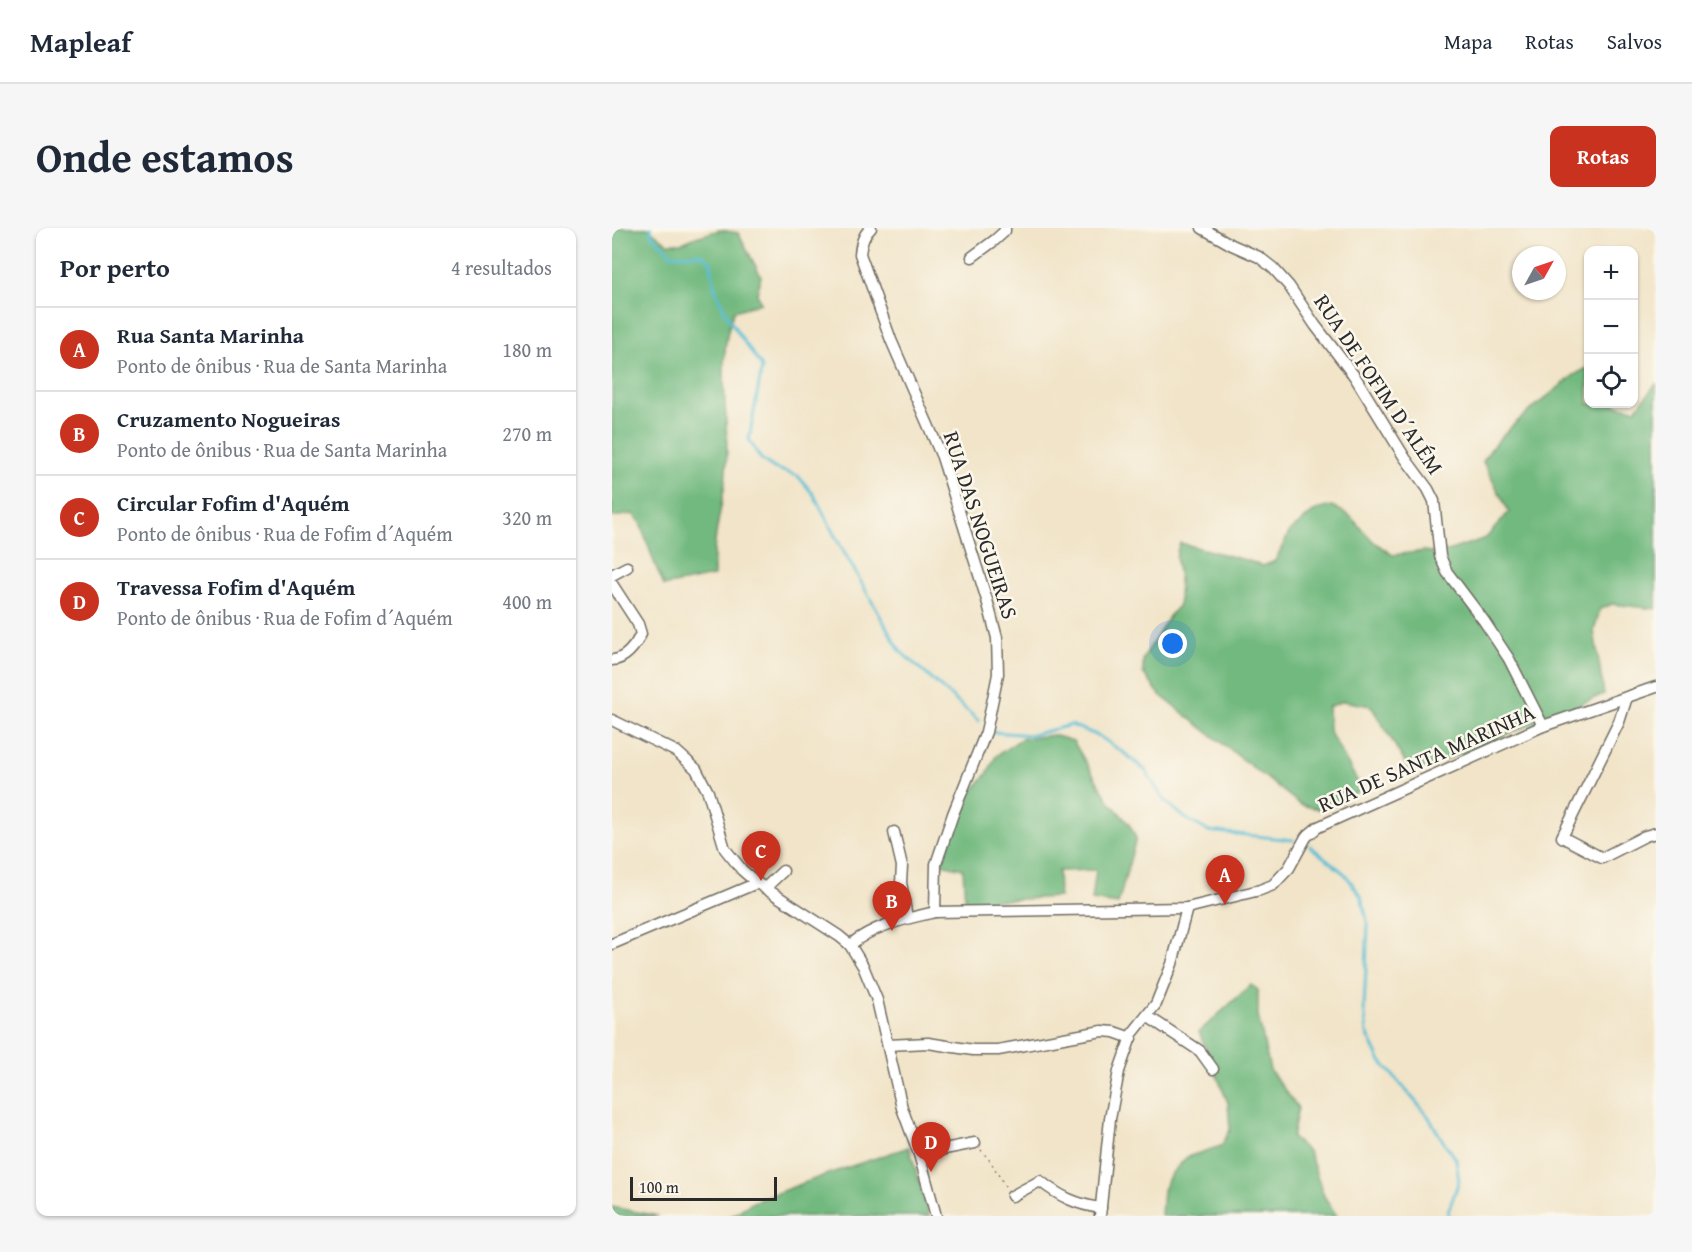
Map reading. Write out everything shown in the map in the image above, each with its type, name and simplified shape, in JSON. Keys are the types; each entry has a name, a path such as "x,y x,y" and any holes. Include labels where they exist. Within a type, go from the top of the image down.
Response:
{"street":[{"name":"RUA DAS NOGUEIRAS","path":"871,228 866,232 860,254 891,340 942,457 997,638 998,674 986,732 953,814 936,864 935,912"},
{"path":"972,257 995,240 1005,231 1005,228"},
{"name":"RUA DE FOFIM D´ALÉM","path":"1203,228 1274,268 1355,377 1434,501 1440,556 1447,572 1509,659 1543,726"},
{"path":"612,574 627,567"},
{"path":"612,584 638,624 641,634 636,646 618,660 612,660"},
{"name":"RUA DE SANTA MARINHA","path":"850,945 871,931 907,918 935,912 1187,908 1260,890 1273,885 1289,868 1306,837 1318,828 1543,726 1656,687"},
{"path":"1627,697 1619,722 1562,837 1602,858 1645,836 1656,833"},
{"path":"612,720 676,752 696,769 708,792 725,849 742,870 850,945 863,966 877,1000 902,1108 919,1154 936,1216"},
{"path":"894,832 902,866 901,882 907,918"},
{"path":"612,944 761,885 783,871"},
{"path":"1012,1196 1040,1181 1071,1202 1101,1212 1113,1100 1119,1071 1131,1038 1156,1004 1172,964 1187,908"},
{"path":"1147,1016 1200,1051 1213,1069"},
{"path":"888,1045 928,1043 986,1050 1024,1046 1102,1031 1114,1032 1131,1038"},
{"path":"919,1154 975,1143"}],"path":[{"path":"975,1143 991,1162 1012,1196"}],"green space":[{"path":"612,228 648,228 667,243 682,243 720,230 738,233 761,276 757,294 761,303 734,311 728,330 724,370 726,471 714,547 714,576 664,586 640,523 633,514 612,517"},
{"path":"1584,370 1584,408 1636,409 1656,384 1656,609 1612,604 1600,609 1594,631 1604,694 1411,772 1371,706 1343,701 1328,707 1329,731 1362,789 1322,810 1301,805 1160,695 1143,673 1143,659 1170,615 1179,605 1176,557 1180,543 1263,566 1275,561 1290,531 1316,510 1332,506 1349,515 1373,541 1393,555 1425,551 1439,554 1486,538 1509,512 1483,462 1499,439 1511,427 1574,375"},
{"path":"1053,735 1073,741 1109,801 1129,824 1136,838 1118,904 1092,900 1096,870 1058,871 1059,897 965,902 963,869 941,864 967,797 987,774 996,756 1021,739"},
{"path":"1251,985 1258,990 1258,1016 1270,1070 1298,1108 1292,1138 1309,1152 1324,1196 1337,1216 1161,1216 1163,1190 1171,1174 1187,1157 1221,1146 1230,1130 1228,1103 1199,1032"},
{"path":"909,1147 929,1216 731,1216 753,1202"},
{"path":"612,1207 658,1216 612,1216"}],"waterway":[{"path":"651,228 651,234 672,255 701,254 711,262 712,277 722,305 762,367 749,440 761,459 774,468 798,476 814,495 900,651 979,721"},
{"path":"992,732 1032,735 1071,725 1099,736 1124,753 1145,770 1164,800 1185,818 1208,831 1293,840"},
{"path":"1310,846 1345,874 1361,896 1368,925 1364,1008 1367,1033 1380,1060 1428,1116 1456,1159 1459,1181 1448,1212 1449,1216"}],"place":[{"name":"Circular Fofim d'Aquém","path":"761,881"},
{"name":"Rua Santa Marinha","path":"1225,905"},
{"name":"Cruzamento Nogueiras","path":"892,931"},
{"name":"Travessa Fofim d'Aquém","path":"931,1172"}]}
